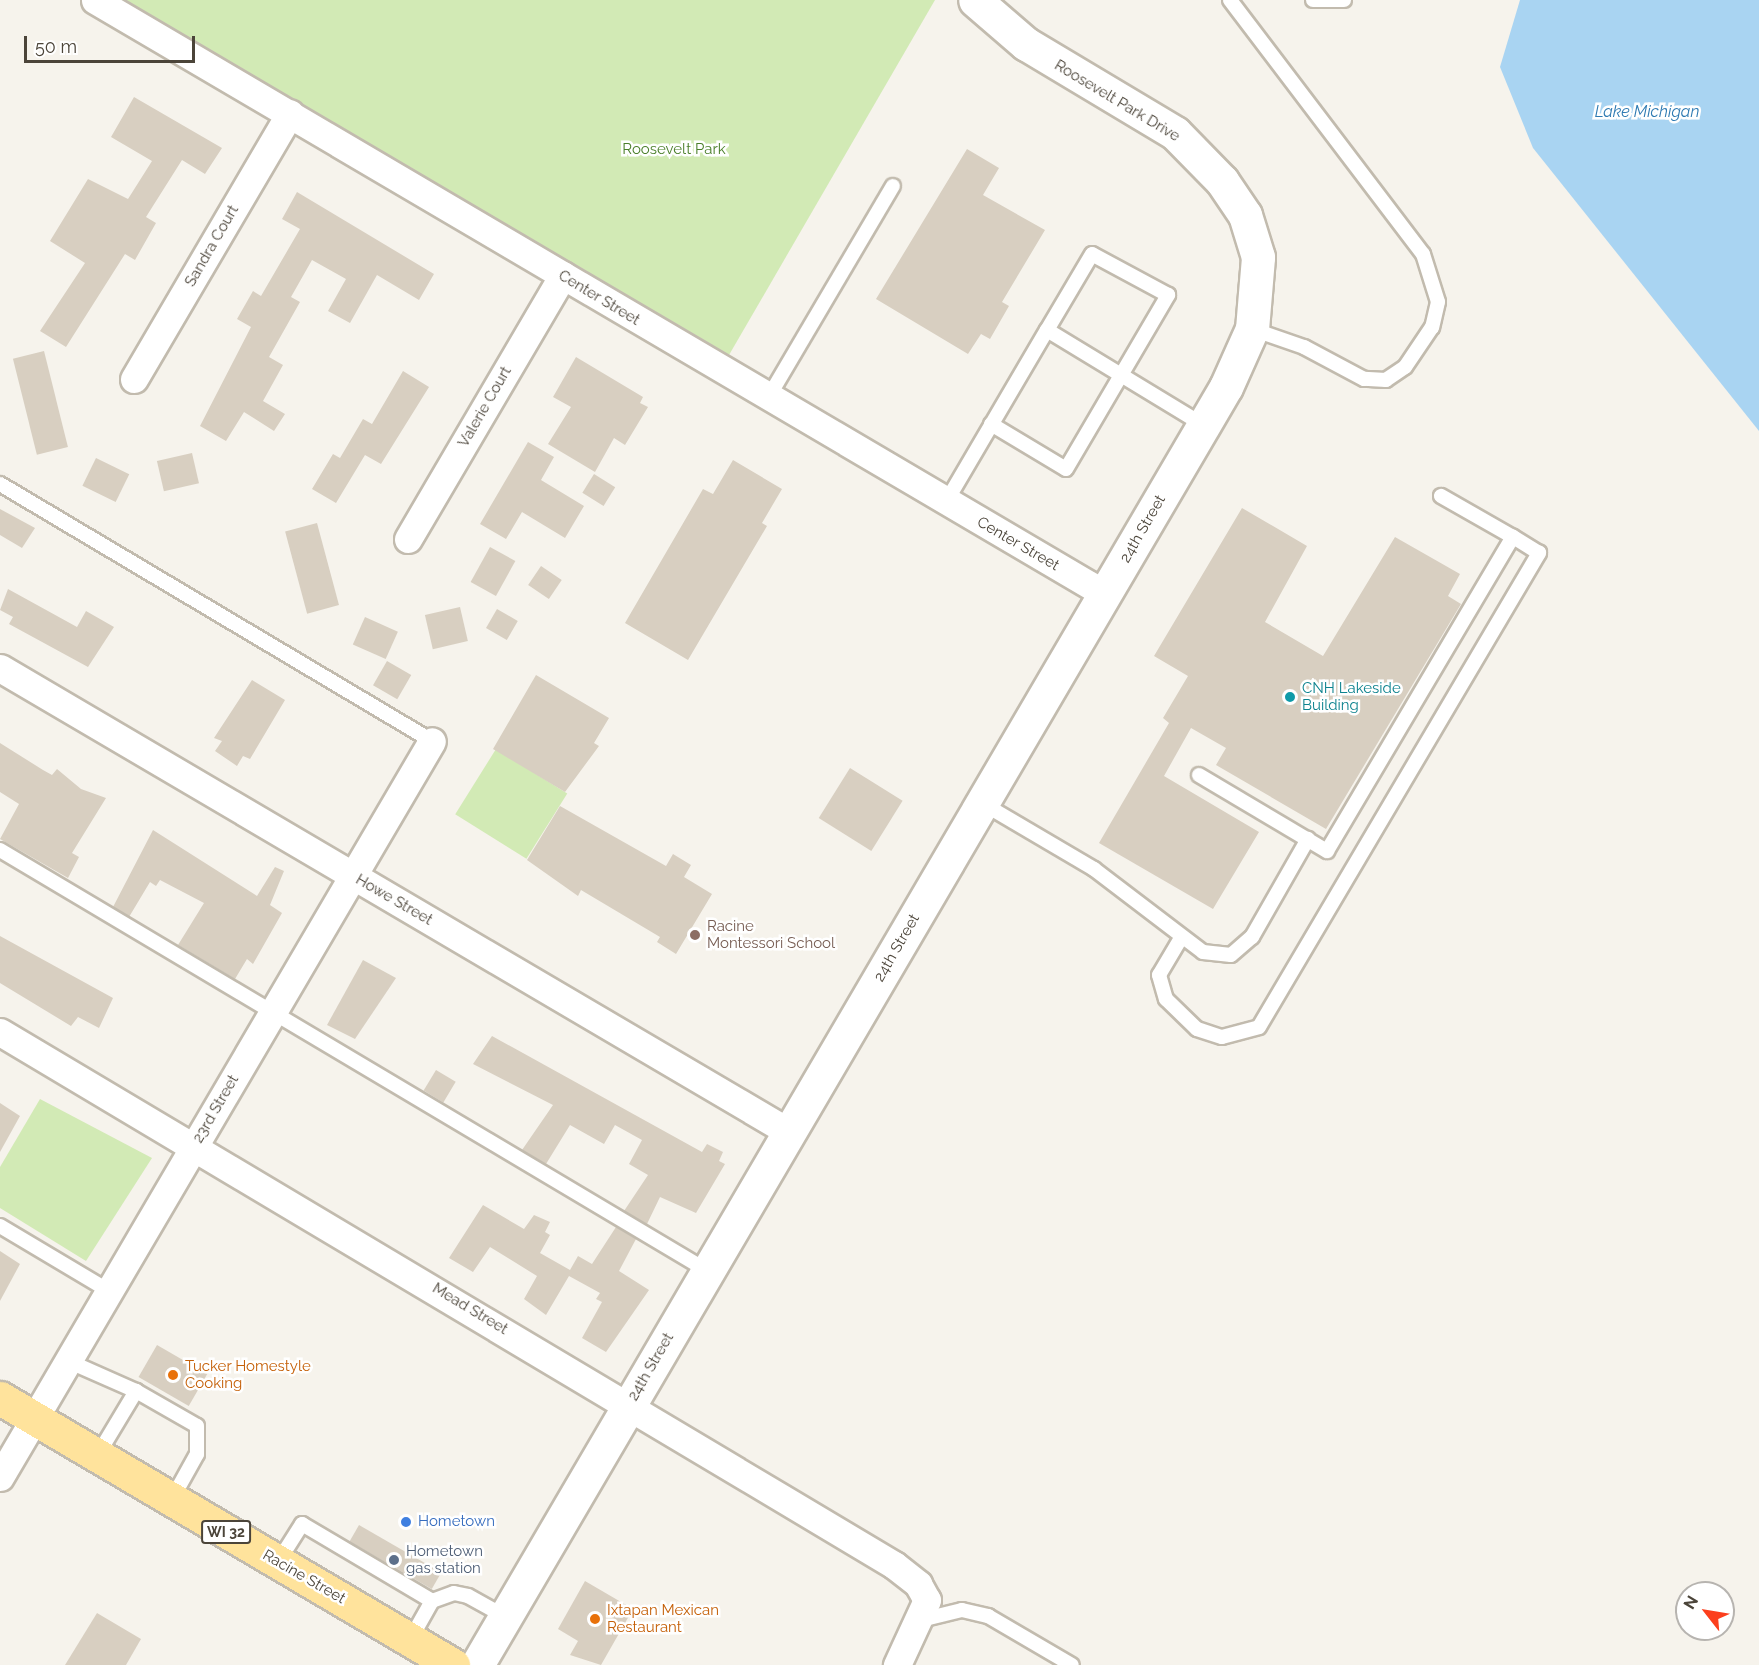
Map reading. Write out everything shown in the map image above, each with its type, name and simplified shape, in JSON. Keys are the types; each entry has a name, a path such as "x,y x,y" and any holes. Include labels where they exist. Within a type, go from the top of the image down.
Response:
{"main road":[{"name":"Racine Street","path":"0,1398 453,1665"}],"street":[{"name":"Center Street","path":"95,0 290,113 768,399 1105,594"},
{"name":"Roosevelt Park Drive","path":"975,0 1026,44 1175,133 1245,215"},
{"name":"Sandra Court","path":"134,379 290,113"},
{"name":"24th Street","path":"477,1665 1203,425 1252,329 1258,257 1245,215"},
{"name":"Valerie Court","path":"408,539 563,275"},
{"name":"Howe Street","path":"0,668 789,1132"},
{"name":"23rd Street","path":"0,1477 432,741"},
{"name":"Mead Street","path":"0,1032 630,1403 894,1565 918,1584 924,1610"},
{"path":"897,1665 924,1610"}],"lane":[{"path":"1230,0 1423,254 1438,302 1432,327 1405,367 1386,380 1364,379 1304,347 1252,329"},
{"path":"1313,0 1344,0"},
{"path":"768,399 893,186"},
{"path":"946,502 991,424 1092,254 1168,295 1066,469 991,424"},
{"path":"1047,330 1203,425"},
{"path":"0,484 432,741"},
{"path":"1181,938 1159,975 1166,999 1197,1029 1222,1037 1259,1027 1539,553 1441,496"},
{"path":"1199,775 1327,851 1513,537"},
{"path":"982,803 1113,881 1181,938 1203,952 1231,955 1252,937 1308,839"},
{"path":"0,850 708,1271"},
{"path":"0,1226 109,1291"},
{"path":"68,1361 136,1391 197,1426 197,1454 172,1499"},
{"path":"97,1455 136,1391"},
{"path":"278,1562 302,1524 432,1601"},
{"path":"410,1640 432,1601 454,1593 468,1596 506,1617"},
{"path":"924,1610 962,1610 988,1616 1072,1665"}],"green space":[{"name":"Roosevelt Park","path":"122,0 935,0 729,355"},
{"path":"496,749 567,794 526,859 455,814"},
{"path":"40,1099 152,1158 86,1261 0,1208 0,1167"}],"water":[{"name":"Lake Michigan","path":"1520,0 1759,0 1759,431 1533,148 1500,67"}],"building":[{"path":"134,97 222,148 205,174 182,160 146,217 156,223 135,260 125,254 66,347 40,331 85,263 50,241 88,179 128,199 152,161 111,137"},
{"path":"967,149 999,168 983,195 1045,230 1002,302 1009,306 990,339 981,334 968,354 876,299"},
{"path":"297,192 434,274 419,300 377,275 350,323 328,311 346,279 312,260 291,297 300,302 269,357 283,365 263,401 285,414 274,431 244,412 226,441 200,426 251,327 237,319 253,291 261,296 300,229 282,219"},
{"path":"44,351 68,447 37,455 13,359"},
{"path":"576,357 643,397 640,403 648,407 625,445 614,438 595,472 548,444 571,407 553,397"},
{"path":"403,371 429,387 381,464 365,455 336,503 312,489 333,454 340,458 363,419 372,424"},
{"path":"528,442 554,457 541,480 584,506 565,538 522,512 506,539 480,524"},
{"path":"192,453 199,483 164,491 157,461"},
{"path":"96,458 129,474 116,502 82,486"},
{"path":"733,460 782,489 762,523 767,526 688,660 625,623 703,489 713,494"},
{"path":"594,474 615,487 604,506 582,493"},
{"name":"CNH Lakeside Building","path":"1242,508 1307,546 1265,622 1323,656 1395,537 1460,574 1448,596 1461,604 1326,829 1216,765 1226,748 1191,728 1164,776 1259,832 1213,909 1099,843 1169,723 1163,718 1188,676 1154,656"},
{"path":"0,509 35,528 22,548 0,535"},
{"path":"317,523 339,605 307,614 285,532"},
{"path":"490,547 515,561 496,596 471,582"},
{"path":"541,566 562,580 549,599 528,585"},
{"path":"8,589 77,627 86,611 114,627 88,667 9,624 13,617 0,610"},
{"path":"460,607 468,641 433,649 425,615"},
{"path":"497,609 518,621 507,640 486,628"},
{"path":"365,617 398,632 386,659 353,644"},
{"path":"387,661 411,675 397,699 373,685"},
{"path":"536,675 609,718 594,743 599,746 565,792 493,749"},
{"path":"252,680 285,700 250,759 243,756 237,766 215,751 222,741 214,738"},
{"path":"0,743 52,775 57,769 81,789 106,798 72,853 79,857 68,878 0,839 19,804 0,792"},
{"path":"850,768 903,801 871,851 819,818"},
{"path":"560,806 666,866 673,854 691,865 684,877 712,894 676,954 657,942 660,937 581,890 578,896 527,860"},
{"path":"153,830 257,896 275,867 284,871 270,905 282,913 253,964 247,959 235,979 178,945 204,903 160,880 156,886 150,882 129,917 113,907"},
{"path":"0,936 113,998 99,1028 78,1017 71,1026 0,983"},
{"path":"363,960 396,978 355,1039 327,1025"},
{"path":"492,1036 702,1152 707,1144 723,1152 719,1161 725,1164 696,1213 660,1197 647,1224 624,1211 648,1175 629,1164 642,1140 615,1125 604,1144 570,1125 546,1164 522,1150 553,1105 473,1064"},
{"path":"436,1070 456,1082 443,1102 424,1091"},
{"path":"0,1103 20,1116 0,1152"},
{"path":"483,1205 524,1229 534,1215 550,1222 545,1232 550,1235 540,1253 570,1270 578,1256 592,1264 616,1227 636,1239 619,1271 649,1290 606,1352 582,1338 602,1302 596,1299 600,1293 569,1276 546,1315 524,1299 537,1276 490,1247 473,1272 449,1258"},
{"path":"0,1251 20,1264 0,1301"},
{"name":"Tucker Homestyle Cooking","path":"157,1345 207,1374 189,1406 138,1377"},
{"name":"Hometown gas station","path":"359,1525 441,1572 432,1589 350,1541"},
{"name":"Ixtapan Mexican Restaurant","path":"585,1581 633,1609 601,1665 570,1655 578,1641 558,1629"},
{"path":"97,1613 141,1639 126,1665 65,1665"}],"place":[{"name":"CNH Lakeside Building","path":"1290,697"},
{"name":"Racine Montessori School","path":"695,935"},
{"name":"Tucker Homestyle Cooking","path":"173,1375"},
{"name":"Hometown","path":"406,1522"},
{"name":"Hometown gas station","path":"394,1560"},
{"name":"Ixtapan Mexican Restaurant","path":"595,1619"}]}
